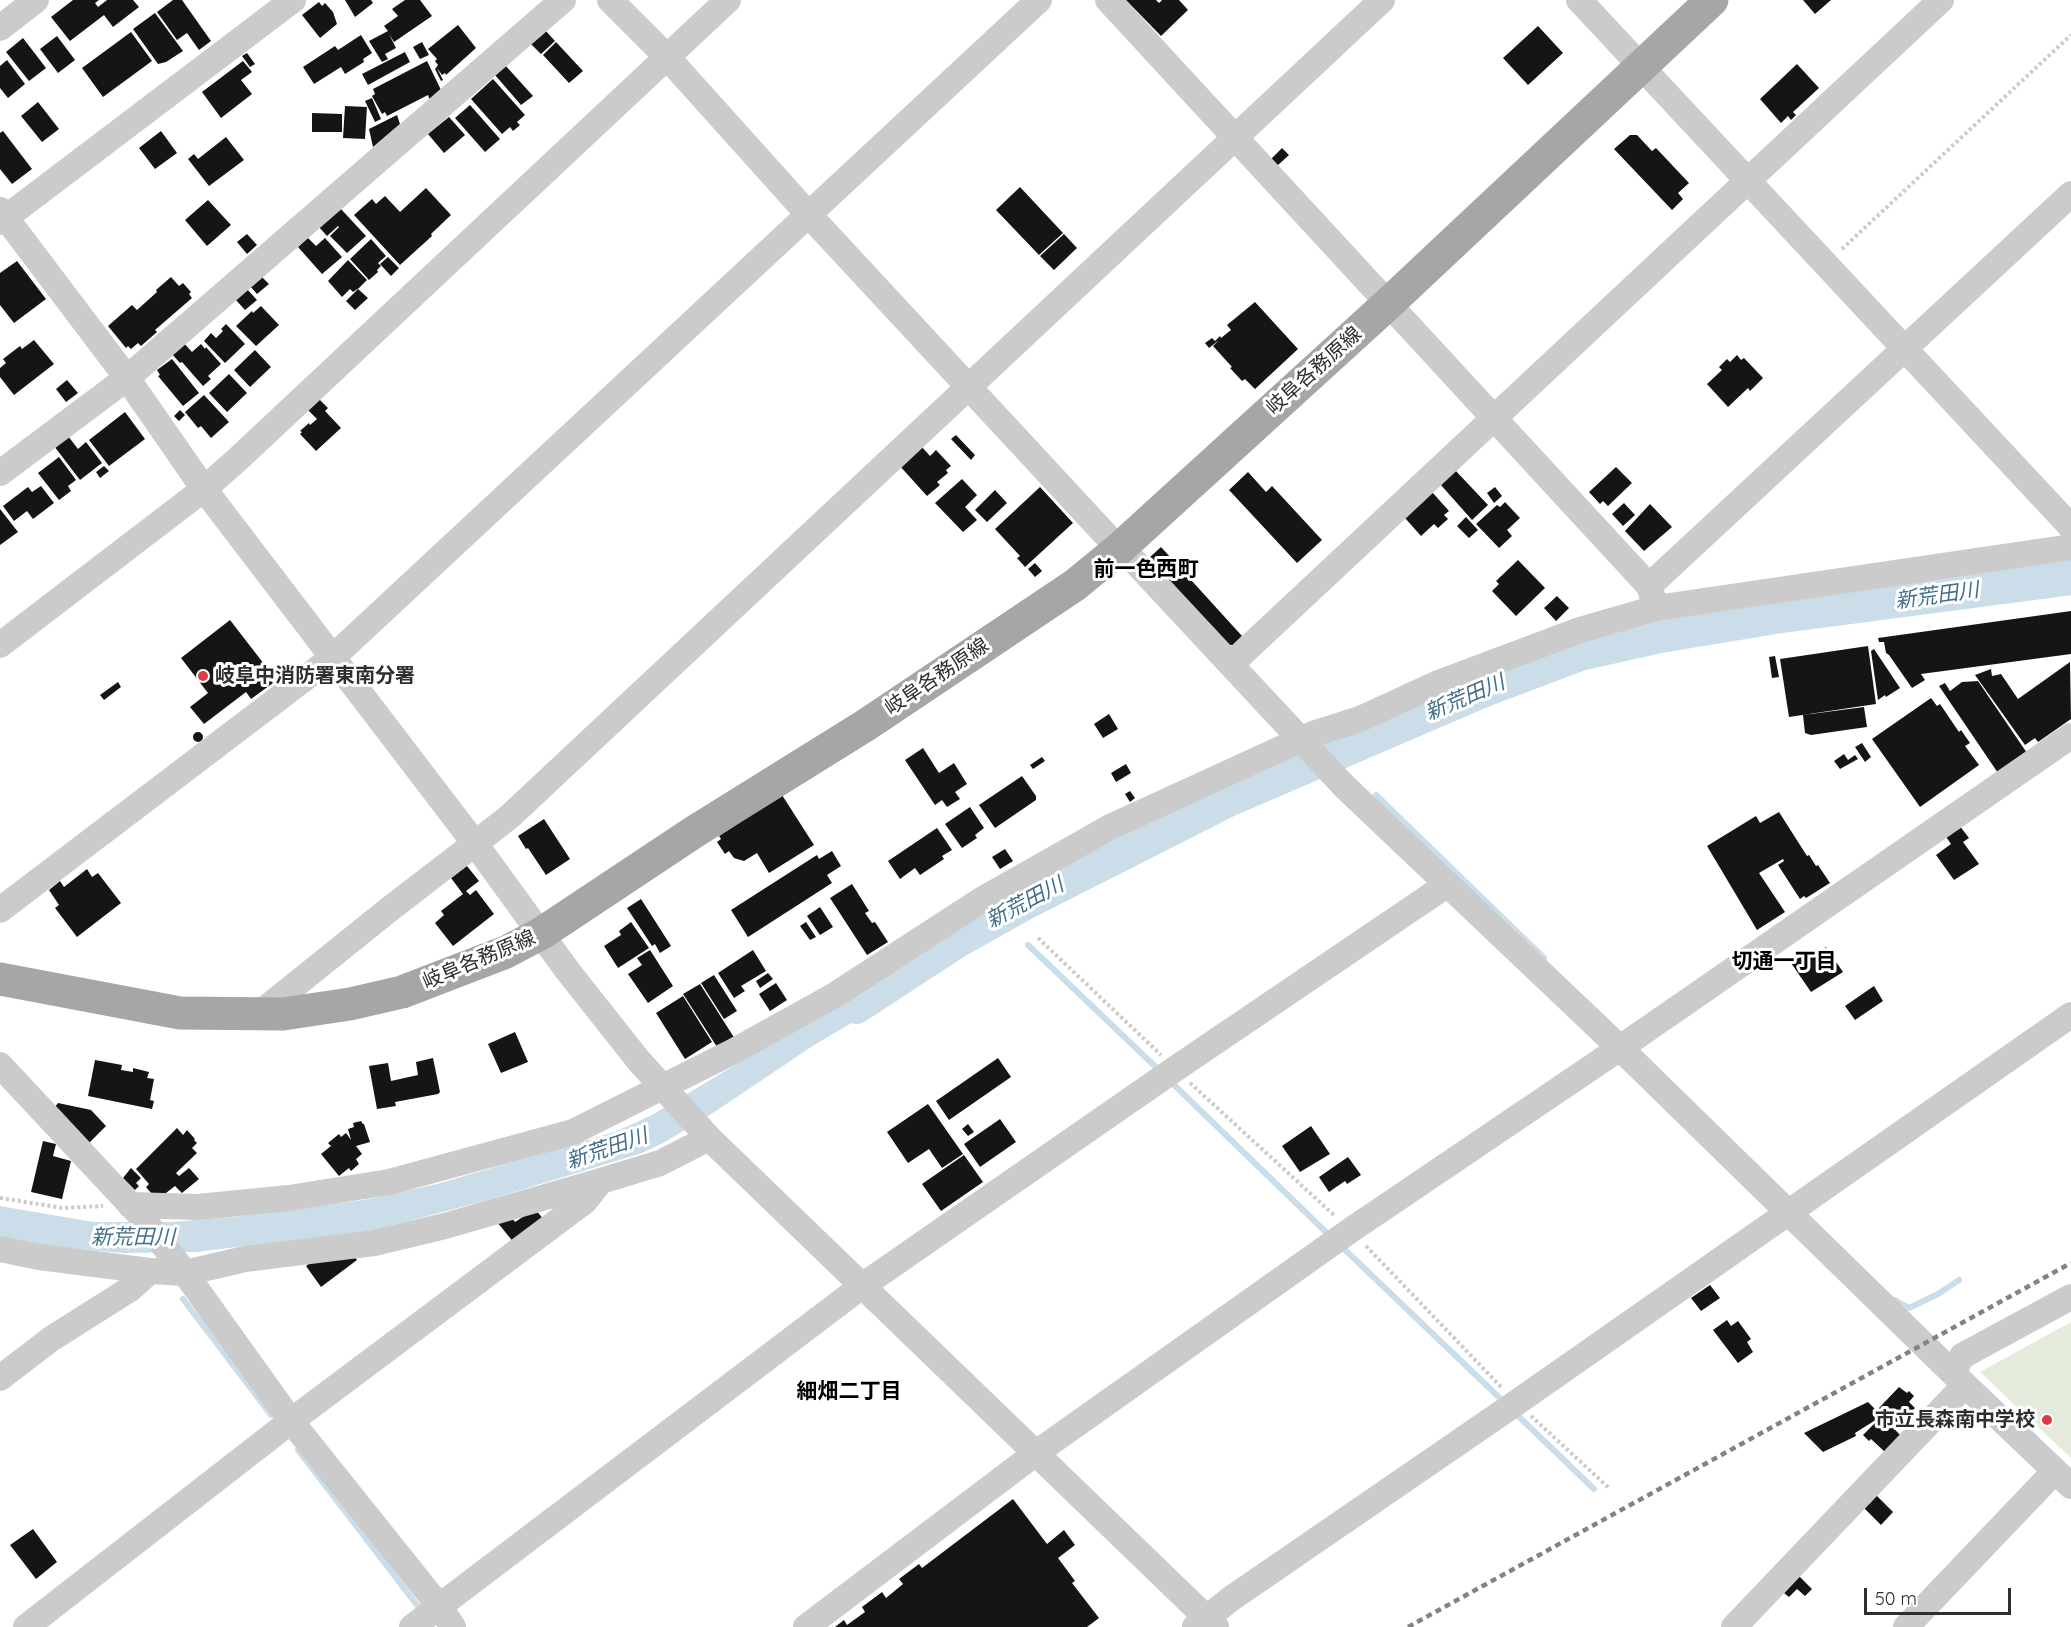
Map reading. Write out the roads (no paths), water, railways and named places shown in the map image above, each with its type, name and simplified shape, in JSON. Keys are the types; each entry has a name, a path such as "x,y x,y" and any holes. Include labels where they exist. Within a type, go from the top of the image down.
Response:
{"main road":[{"name":"岐阜各務原線","path":"0,979 180,1013 283,1014 350,1004 402,992 507,952 542,933 694,832 866,725 1075,585 1119,549 1389,303 1712,0"}],"street":[{"path":"0,28 36,0"},
{"path":"293,0 2,216 127,378 204,489 476,844 567,970 666,1093 706,1135 1036,1453 1206,1624 1232,1598 1516,1403 2071,1015"},
{"path":"0,473 127,378 563,0"},
{"path":"610,0 667,57 809,215 1119,549 1137,564 1334,775 1620,1048 2063,1479 1906,1627"},
{"path":"0,645 204,489 728,0"},
{"path":"0,910 333,657 1039,0"},
{"path":"1108,0 1494,417 1653,597"},
{"path":"259,1014 508,818 1382,0"},
{"path":"1579,0 2069,522"},
{"path":"1231,664 1941,0"},
{"path":"1653,597 1905,349 2071,194"},
{"path":"135,1210 198,1207 289,1198 389,1182 573,1132 666,1093 835,995 983,899 1110,827 1304,743 1313,734 1360,719 1436,684 1580,630 1653,597 2071,547"},
{"path":"806,1627 1036,1453 1351,1230 1620,1048 2071,736"},
{"path":"412,1627 862,1286 1175,1069 1448,884"},
{"path":"0,1065 135,1210 178,1265 291,1421 439,1606 453,1627"},
{"path":"0,1249 39,1257 150,1270 374,1243 445,1226 660,1163 706,1135"},
{"path":"26,1627 291,1421 585,1201 601,1180"},
{"path":"0,1378 51,1339 130,1289 150,1270"},
{"path":"1744,1624 1959,1379 1962,1356 2071,1297"}],"water":[{"path":"893,970 906,991 814,1045 719,1109 665,1142 642,1153 488,1200 375,1230 196,1252 122,1253 0,1239 0,1206 93,1222 171,1222 233,1217 363,1200 437,1184 615,1132 652,1115"}],"waterway":[{"name":"新荒田川","path":"856,1006 957,940 1021,904 1228,799 1482,690 1580,653 1660,635 1775,616 2071,577"},
{"path":"1376,795 1544,958"},
{"path":"1028,945 1160,1071"},
{"path":"1169,1080 1330,1236"},
{"path":"1340,1245 1506,1404"},
{"path":"1895,1300 1909,1308 1938,1294 1959,1280"},
{"path":"183,1299 271,1415"},
{"path":"1513,1411 1594,1489"},
{"path":"298,1450 423,1613"}],"railway":[{"path":"1408,1627 2071,1263"}],"place":[{"name":"岐阜中消防署東南分署","path":"203,676"},
{"name":"市立長森南中学校","path":"2047,1420"}],"district":[{"name":"前一色西町","path":"1146,570"},
{"name":"切通一丁目","path":"1784,962"},
{"name":"細畑二丁目","path":"849,1392"}]}
